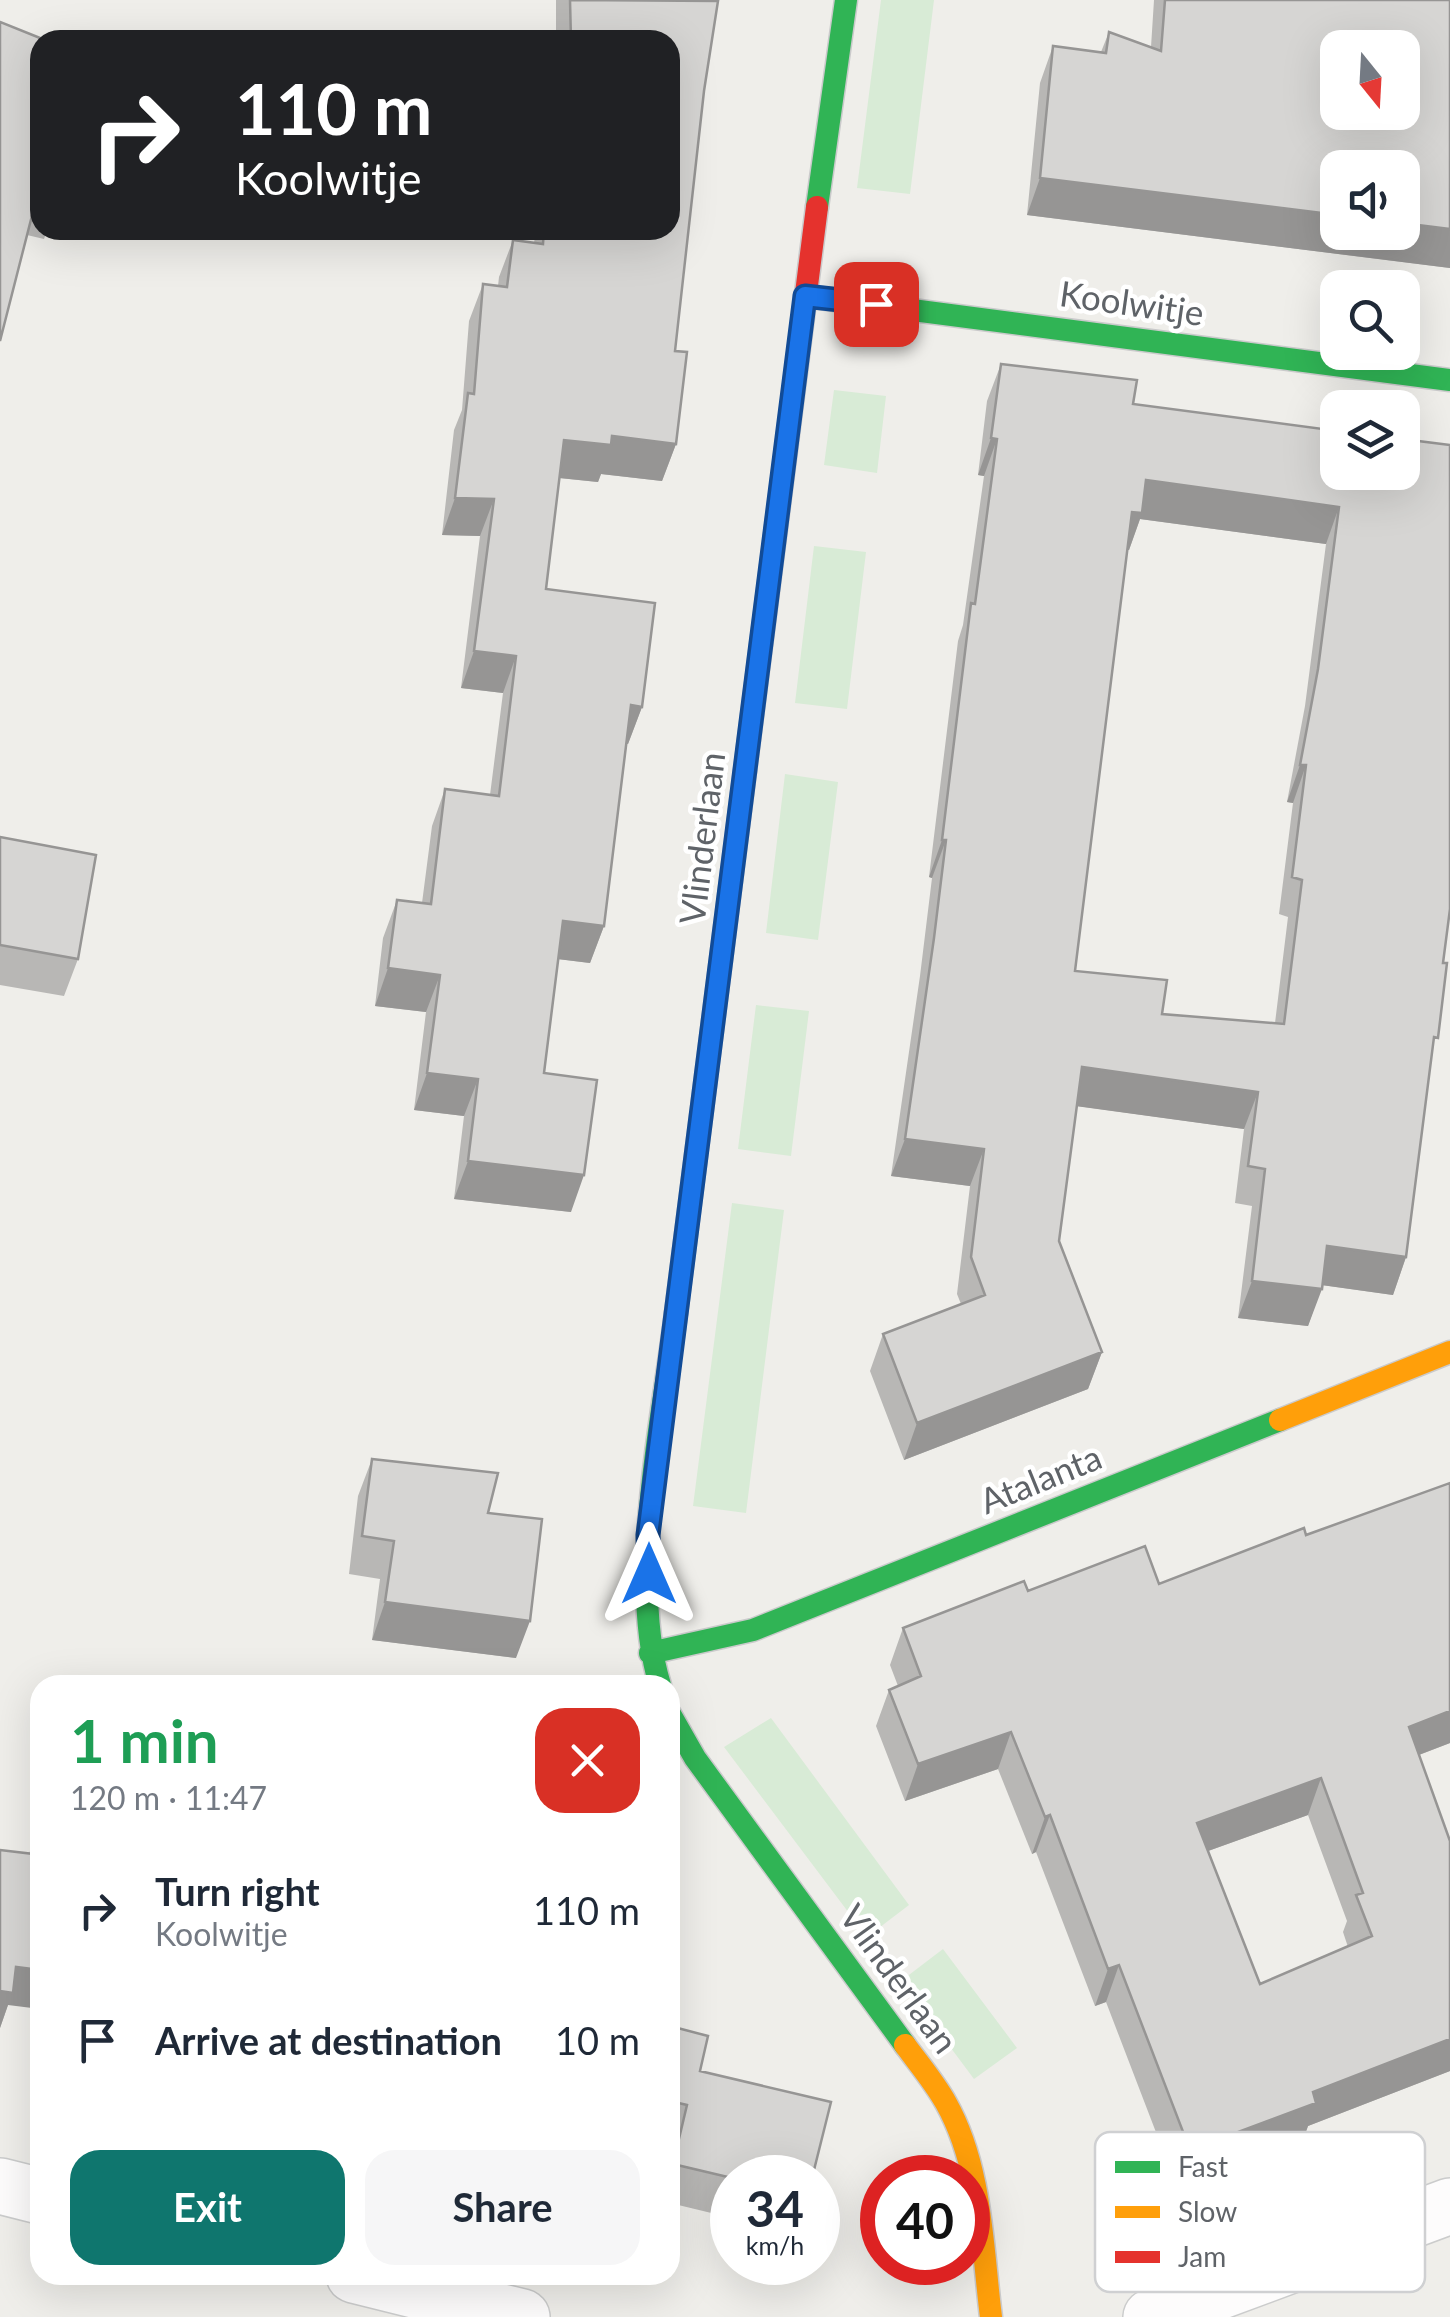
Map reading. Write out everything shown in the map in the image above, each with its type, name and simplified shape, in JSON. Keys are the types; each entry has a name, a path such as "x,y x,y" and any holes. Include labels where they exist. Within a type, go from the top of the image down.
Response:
{"street":[{"name":"Vlinderlaan","path":"657,1675 650,1653 648,1535 846,0"},
{"name":"Koolwitje","path":"805,296 1450,380"},
{"name":"Atalanta","path":"650,1653 754,1630 1450,1352"},
{"name":"Vlinderlaan","path":"680,1732 695,1758 961,2127 991,2317"},
{"path":"0,2186 30,2194"},
{"path":"1425,2215 1450,2206"},
{"path":"394,2285 522,2317"},
{"path":"1151,2317 1218,2292"}],"green space":[{"path":"881,0 934,0 910,194 857,188"},
{"path":"834,390 886,396 877,473 824,465"},
{"path":"814,546 866,552 847,709 795,703"},
{"path":"785,774 838,782 818,940 766,933"},
{"path":"756,1005 809,1011 791,1156 738,1149"},
{"path":"732,1203 784,1210 746,1513 693,1506"},
{"path":"771,1718 909,1905 867,1937 724,1747"},
{"path":"943,1949 1017,2048 974,2079 901,1981"}],"building":[{"path":"570,0 718,1 675,351 687,352 676,444 612,436 611,445 564,440 546,589 655,603 642,707 631,705 604,926 563,921 544,1073 597,1080 584,1175 468,1161 478,1079 427,1073 440,975 388,968 397,900 431,904 445,789 499,796 516,656 474,651 494,499 455,498 468,393 474,394 483,284 507,287 513,240 543,244 543,240 680,240 680,30 571,30"},
{"path":"1165,0 1450,0 1450,229 1420,225 1420,150 1320,150 1320,213 1040,178 1053,46 1106,53 1109,32 1161,51"},
{"path":"0,22 30,34 30,223 0,341"},
{"path":"1001,364 1137,380 1133,404 1320,429 1320,490 1420,490 1420,441 1450,445 1450,909 1443,963 1447,963 1406,1257 1327,1246 1322,1289 1252,1281 1265,1169 1248,1166 1258,1092 1082,1067 1059,1241 1102,1352 917,1423 883,1334 985,1295 971,1257 984,1149 905,1139 934,938 971,603 975,604 997,439 991,438","holes":["1146,480 1339,507 1318,669 1300,765 1306,765 1292,877 1302,880 1284,1024 1162,1014 1167,980 1075,971 1132,512 1142,513"]},
{"path":"0,837 96,855 78,959 0,945"},
{"path":"372,1459 498,1473 488,1513 542,1519 530,1621 385,1602 394,1541 362,1536"},
{"path":"1450,1483 1450,1711 1409,1727 1450,1841 1450,2039 1313,2092 1316,2103 1238,2132 1183,2132 1119,1965 1108,1969 1050,1815 1045,1817 1011,1732 918,1764 889,1690 921,1676 903,1628 1024,1581 1028,1591 1145,1546 1159,1584 1304,1528 1306,1535","holes":["1321,1778 1363,1893 1356,1895 1372,1936 1260,1984 1197,1823"]},
{"path":"0,1850 30,1854 30,1969 16,1967 13,1993 0,1991"},
{"path":"680,2029 708,2036 700,2071 831,2102 818,2155 710,2155 710,2173 680,2166 680,2134 687,2105 680,2103"}],"traffic: fast":[{"path":"817,207 846,0"},
{"path":"805,296 1450,380"},
{"path":"658,1675 647,1599 647,1551 656,1451 676,1313"},
{"path":"650,1653 753,1630 1280,1420"},
{"path":"680,1732 695,1758 905,2045"}],"traffic: slow":[{"path":"676,1313 745,771"},
{"path":"1280,1420 1450,1352"},
{"path":"905,2045 946,2103 967,2153 979,2207 991,2317"}],"traffic: jam":[{"path":"745,771 817,207"}],"route":[{"path":"649,1574 648,1535 805,296 876,304"}]}
